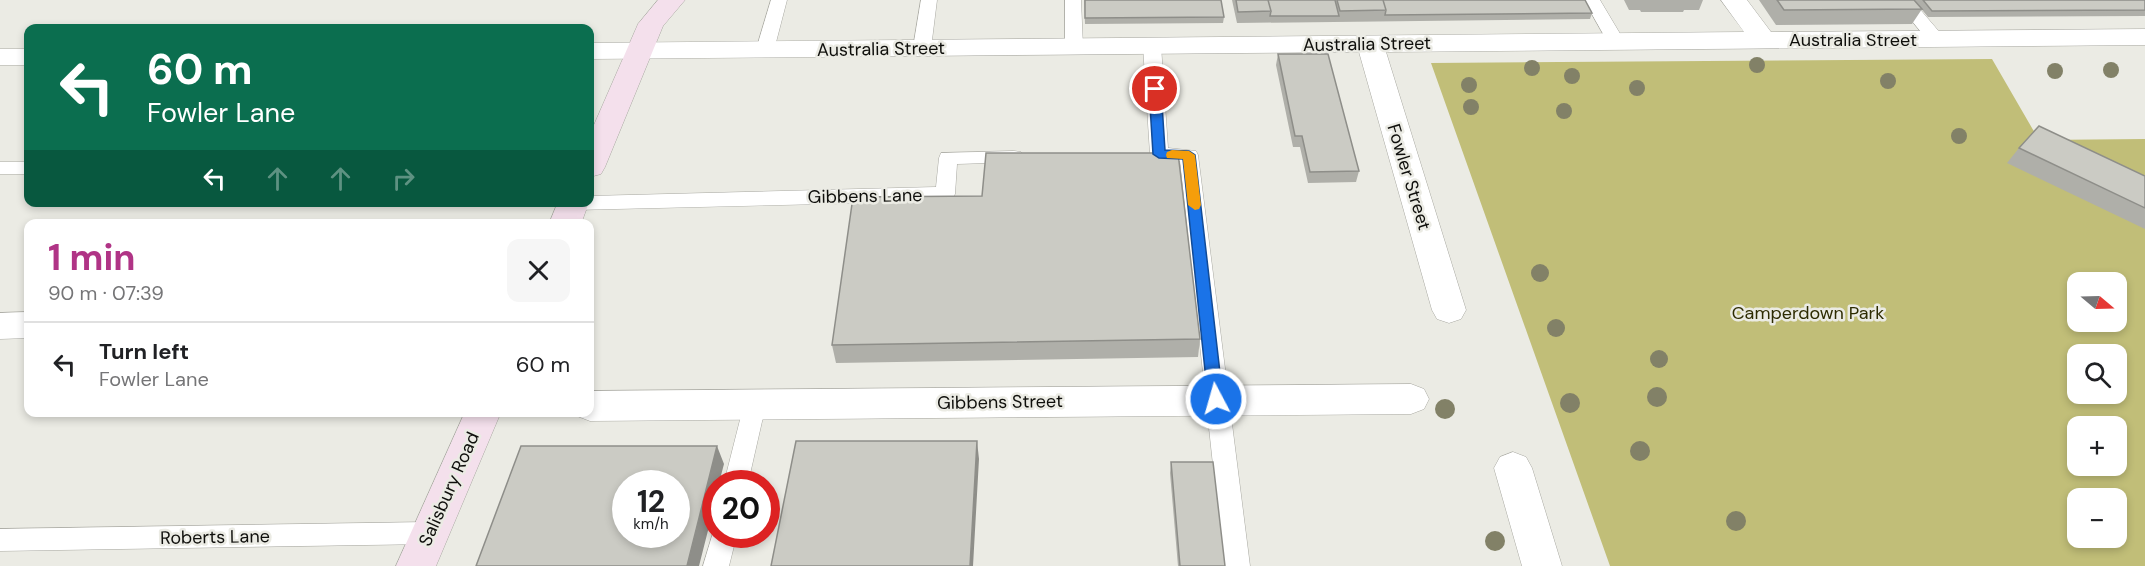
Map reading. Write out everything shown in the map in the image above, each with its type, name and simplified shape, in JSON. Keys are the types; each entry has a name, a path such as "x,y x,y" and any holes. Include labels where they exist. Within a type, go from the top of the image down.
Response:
{"main road":[{"path":"594,154 640,51 648,12 672,0"},
{"name":"Salisbury Road","path":"423,550 481,417"}],"street":[{"path":"1734,0 1763,40"},
{"name":"Australia Street","path":"594,51 2145,37"},
{"name":"Fowler Street","path":"1370,44 1449,310"},
{"path":"0,57 24,57"},
{"path":"0,326 24,325"},
{"name":"Gibbens Street","path":"594,406 1411,399"},
{"path":"1513,468 1542,566"}],"lane":[{"path":"765,50 779,0"},
{"path":"922,48 929,0"},
{"path":"1073,0 1074,47"},
{"path":"1592,0 1616,42"},
{"path":"1903,0 1936,39"},
{"path":"1152,46 1159,154"},
{"path":"1136,155 1189,155 1237,566"},
{"name":"Gibbens Lane","path":"594,203 945,194 948,158 1030,156"},
{"path":"0,168 24,168"},
{"path":"739,470 755,404"},
{"name":"Roberts Lane","path":"0,540 423,550"},
{"path":"716,566 720,548"}],"green space":[{"name":"Camperdown Park","path":"1992,59 2039,140 2145,139 2145,566 1610,566 1431,63"}],"building":[{"path":"1085,0 1221,0 1224,17 1085,18"},
{"path":"1236,0 1268,0 1271,11 1238,12"},
{"path":"1268,0 1335,0 1339,16 1270,16"},
{"path":"1337,0 1383,0 1386,10 1340,11"},
{"path":"1383,0 1585,0 1592,13 1385,15"},
{"path":"1777,0 1914,0 1922,9 1784,10"},
{"path":"1923,0 2145,0 2145,10 1932,11"},
{"path":"1278,54 1328,54 1359,171 1310,172 1302,136 1295,136"},
{"path":"2039,126 2145,176 2145,208 2019,148"},
{"path":"986,153 1178,153 1200,339 832,345 853,197 982,196"},
{"path":"796,441 977,441 970,566 771,566 775,548 780,548 780,521"},
{"path":"521,446 717,446 711,470 702,470 702,506 687,566 476,566"},
{"path":"1171,462 1213,462 1225,566 1180,566"}],"slow traffic":[{"path":"1172,155 1189,155 1195,205"}],"route":[{"path":"1155,89 1159,154 1189,155 1216,399"}]}
